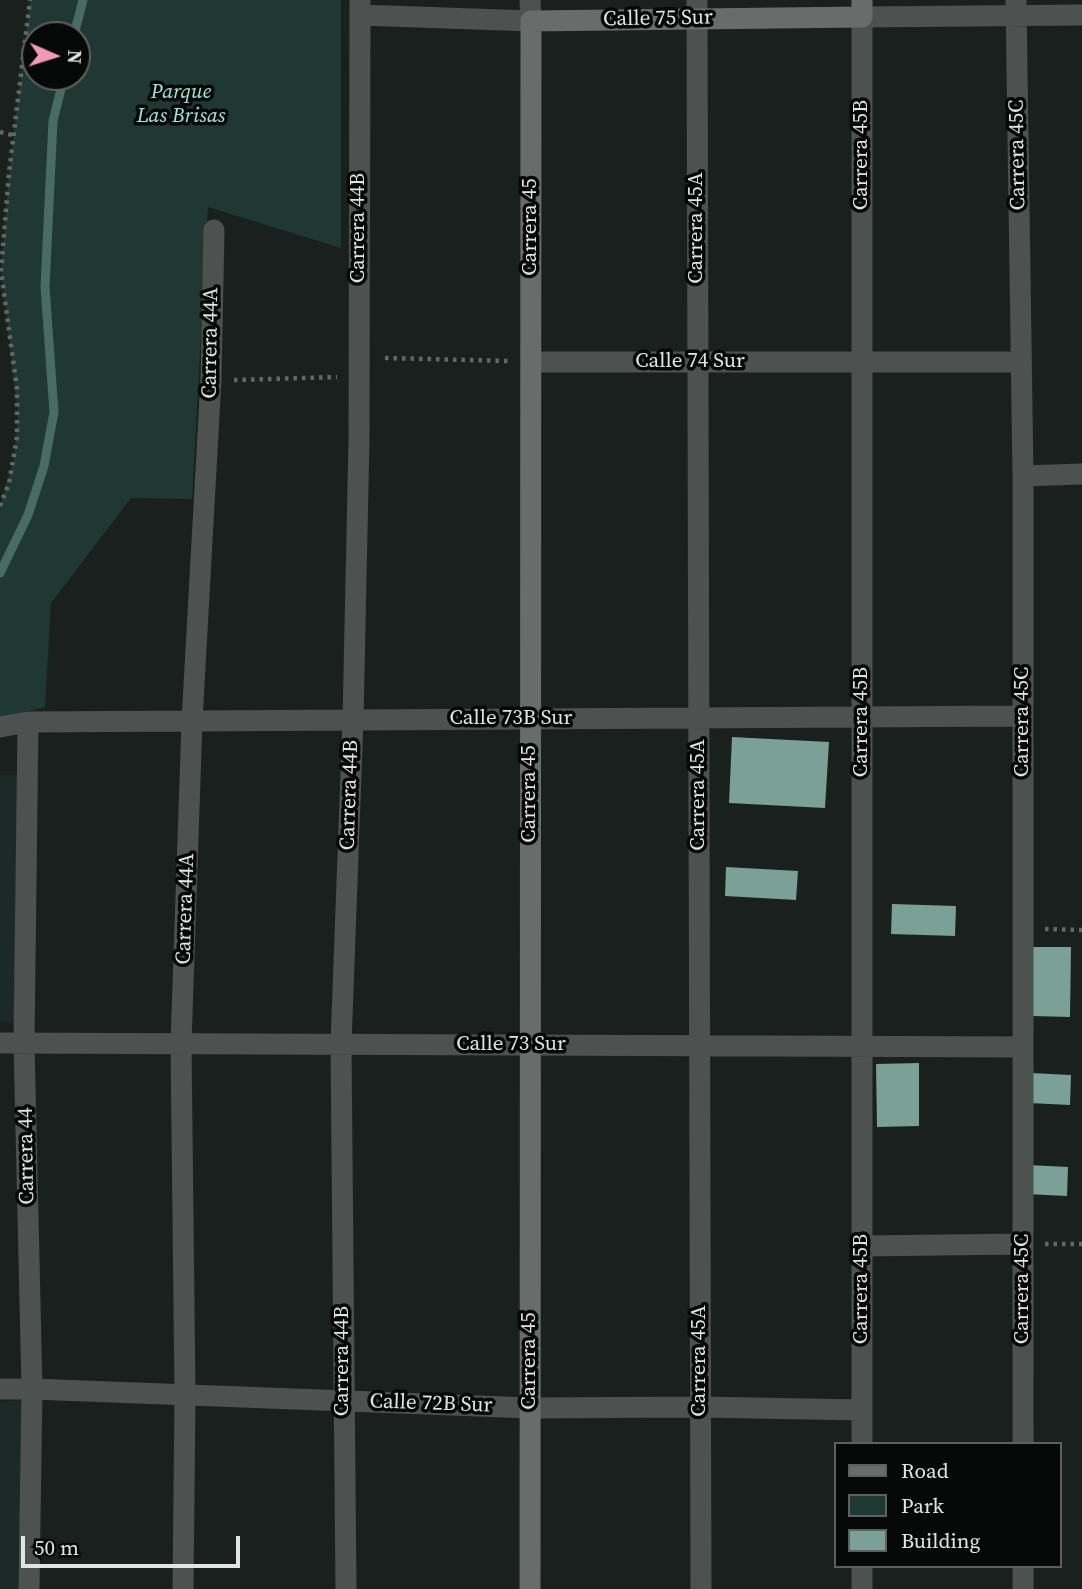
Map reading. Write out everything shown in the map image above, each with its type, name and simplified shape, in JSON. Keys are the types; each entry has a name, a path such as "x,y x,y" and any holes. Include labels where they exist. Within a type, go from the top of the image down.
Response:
{"street":[{"name":"Calle 75 Sur","path":"360,7 530,10 1016,8 1082,15"},
{"name":"Carrera 44B","path":"346,1589 341,1044 353,720 359,367 360,7"},
{"name":"Carrera 45B","path":"862,8 862,1442"},
{"name":"Carrera 45C","path":"1016,8 1023,476 1023,1442"},
{"name":"Carrera 45A","path":"697,9 701,1589"},
{"name":"Carrera 45","path":"530,10 530,1589"},
{"name":"Carrera 44A","path":"183,1589 185,1395 181,1043 192,721 211,380 214,230"},
{"name":"Calle 74 Sur","path":"531,362 1021,362"},
{"path":"1023,476 1082,474"},
{"name":"Calle 73B Sur","path":"0,727 28,722 1023,716"},
{"name":"Carrera 44","path":"28,722 24,1043 32,1389 29,1589"},
{"name":"Calle 73 Sur","path":"0,1043 1023,1047"},
{"path":"862,1246 1023,1244"},
{"name":"Calle 72B Sur","path":"0,1389 530,1408 700,1406 862,1410"},
{"path":"862,1568 862,1589"},
{"path":"1023,1568 1023,1589"}],"path":[{"path":"0,506 9,483 18,437 16,390 1,271 12,135 30,0"},
{"path":"0,132 12,135"},
{"path":"211,380 359,367 531,362"},
{"path":"1023,929 1082,930"},
{"path":"1023,1244 1082,1244"}],"shaded area":[{"path":"0,775 22,775 18,1022 0,1022"},
{"path":"25,1400 18,1589 0,1589 0,1402"}],"green space":[{"name":"Parque Las Brisas","path":"30,0 341,0 341,248 208,207 192,499 131,498 51,603 45,707 0,718 0,506 14,460 18,413 1,271 21,74 21,91 91,91 91,21 27,21"}],"building":[{"path":"732,737 829,742 825,808 729,803"},
{"path":"726,867 798,871 796,900 725,896"},
{"path":"892,904 956,906 955,936 891,934"},
{"path":"1033,947 1071,947 1070,1017 1032,1016"},
{"path":"919,1063 919,1126 877,1127 876,1064"},
{"path":"1031,1073 1071,1075 1070,1105 1029,1103"},
{"path":"1028,1165 1068,1167 1067,1196 1026,1194"}],"waterway":[{"path":"78,21 83,0"},
{"path":"0,573 28,515 44,466 54,412 45,287 53,121 60,91"}]}
